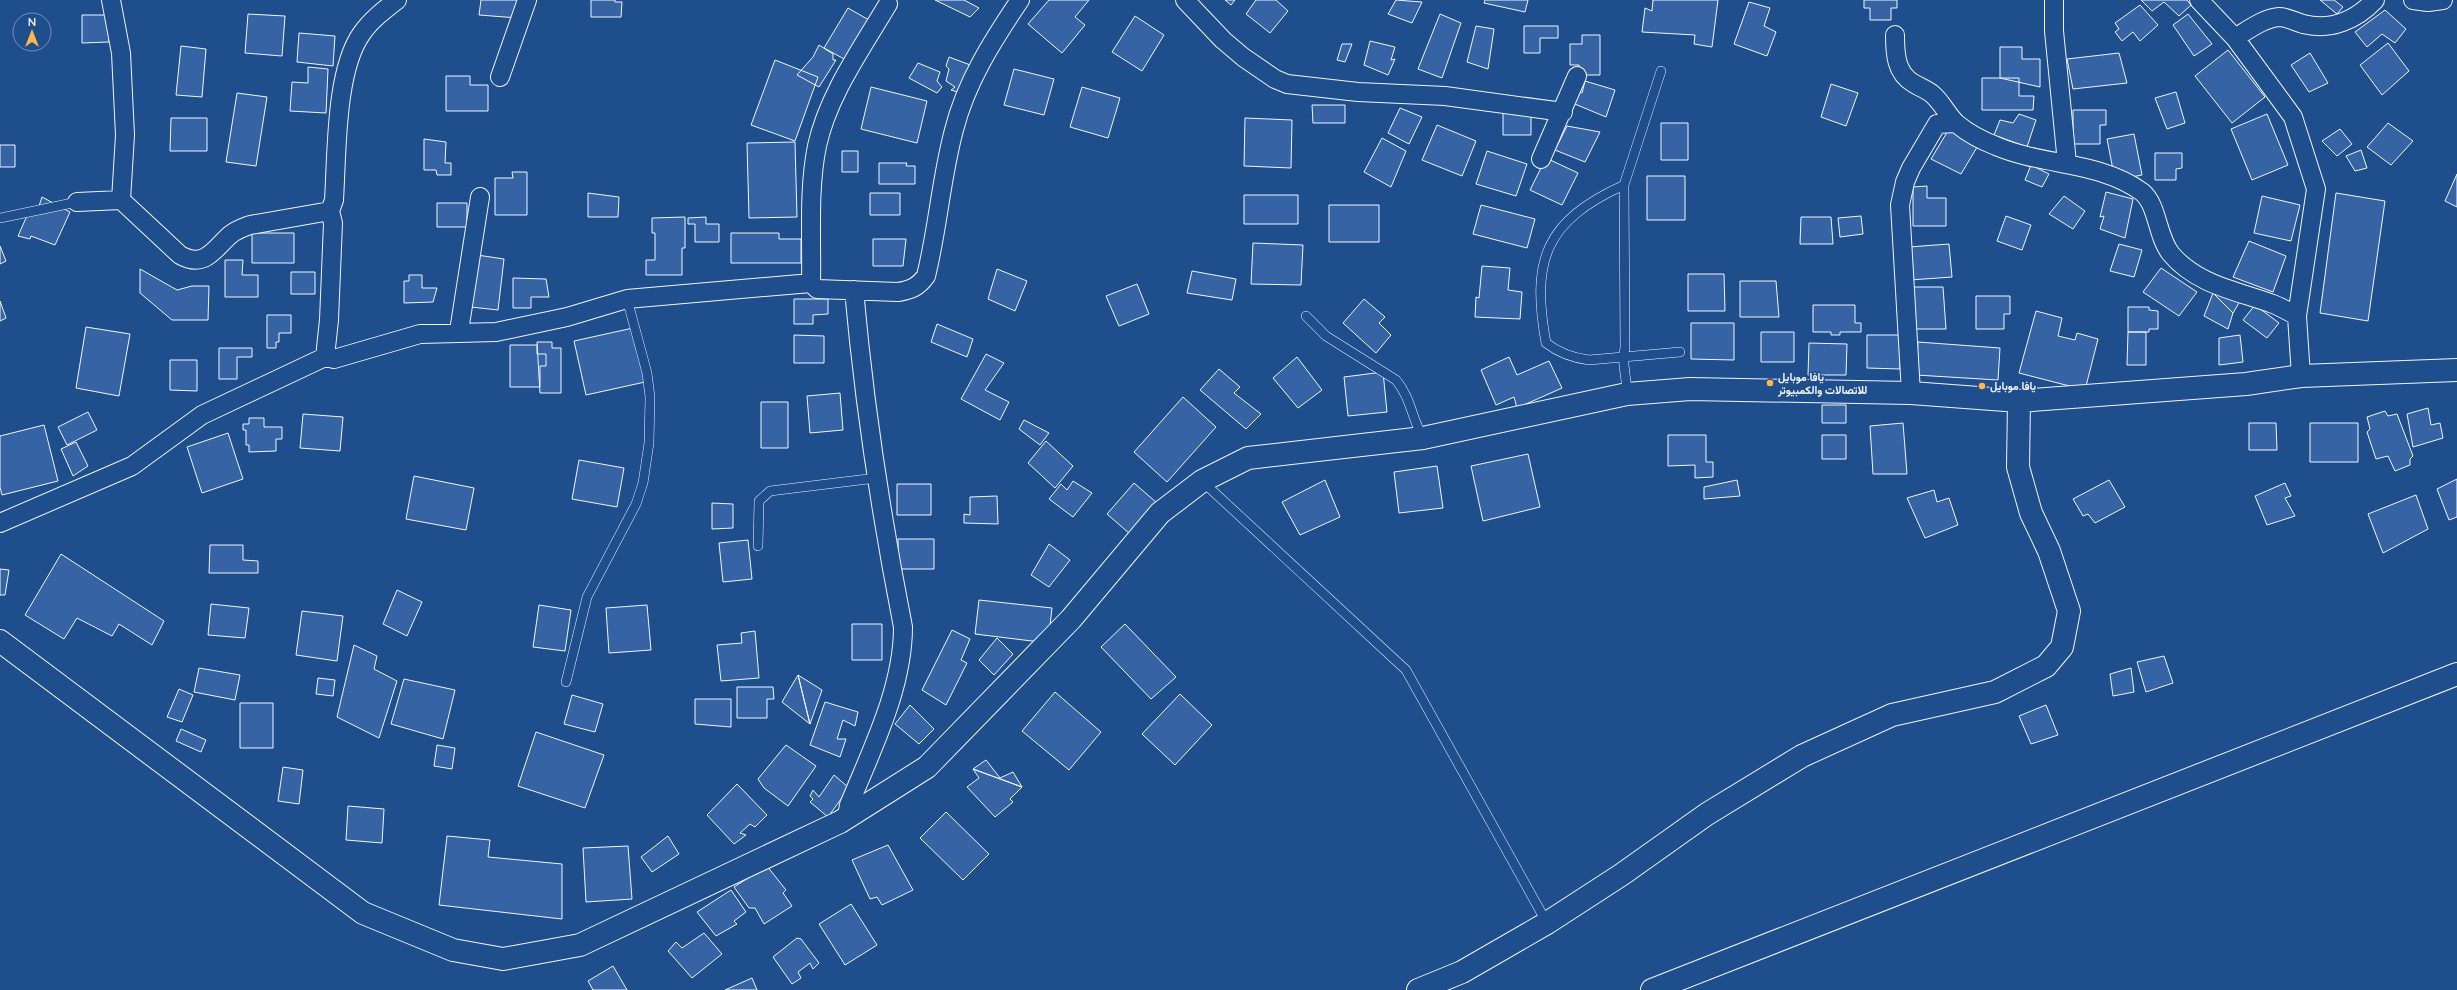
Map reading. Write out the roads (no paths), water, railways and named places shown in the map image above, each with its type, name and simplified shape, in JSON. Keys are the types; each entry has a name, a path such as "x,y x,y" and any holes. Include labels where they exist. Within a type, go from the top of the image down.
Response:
{"main road":[{"path":"0,641 363,913 454,950 503,959 580,945 840,822 847,816 927,767 1071,619 1160,513 1202,481 1248,458 1423,438 1627,394 1690,389 1911,393 2019,402 2246,384 2301,376 2457,370"},
{"path":"1418,990 1462,972 1547,923 1621,875 1707,814 1802,756 1892,715 1995,692 2046,666 2062,648 2069,611 2049,551 2032,513 2018,467 2019,402"},
{"path":"1652,990 2457,674"}],"street":[{"path":"111,0 120,53 125,135 121,200"},
{"path":"325,357 329,320 333,223 330,211 334,200 341,100 352,49 361,33 373,20 397,0"},
{"path":"500,77 527,0"},
{"path":"0,523 132,466 202,415 325,357 334,359 420,334 459,331 471,333 496,332 547,322 627,299 811,283 818,289 854,290 909,291 919,286 926,276 954,130 962,104 993,39 1020,0"},
{"path":"1185,0 1223,40 1243,57 1274,79 1287,84 1358,92 1445,96 1563,112"},
{"path":"2054,0 2054,30 2067,163"},
{"path":"2199,0 2235,38 2293,117 2316,189 2297,316 2301,376"},
{"path":"2235,38 2270,19 2281,17 2319,26 2342,23 2354,18 2375,0"},
{"path":"2413,0 2428,2 2443,0"},
{"path":"811,283 812,192 818,145 824,124 842,84 888,4"},
{"path":"1895,35 1897,64 1905,76 1939,100 1956,123 1997,147 2018,154 2067,163 2116,178 2143,193 2151,202 2164,242 2171,254 2181,264 2221,288 2273,304 2297,316"},
{"path":"1541,158 1563,112 1577,76"},
{"path":"1911,393 1901,239 1902,193 1911,168 1937,124 1956,123"},
{"path":"459,331 480,196"},
{"path":"78,202 121,200 180,255 188,260 202,259 216,252 229,236 244,227 330,211"},
{"path":"847,816 849,805 878,733 903,648 903,627 876,478 861,370 854,290"}],"lane":[{"path":"1627,394 1626,369 1622,358 1625,348 1624,185 1661,71"},
{"path":"1624,185 1581,210 1558,229 1548,246 1545,257 1541,303 1546,343 1555,350 1576,359 1588,360 1680,352"},
{"path":"0,218 78,202"},
{"path":"566,682 586,597 636,504 643,483 649,443 650,397 646,373 627,299"},
{"path":"1306,316 1326,336 1396,380 1404,389 1411,404 1423,438"},
{"path":"758,546 759,501 770,491 876,478"},
{"path":"1202,481 1406,670 1547,923"}],"place":[{"name":"يافا موبايل للاتصالات والكمبيوتر","path":"1770,383"},
{"name":"يافا موبايل","path":"1982,386"}]}
